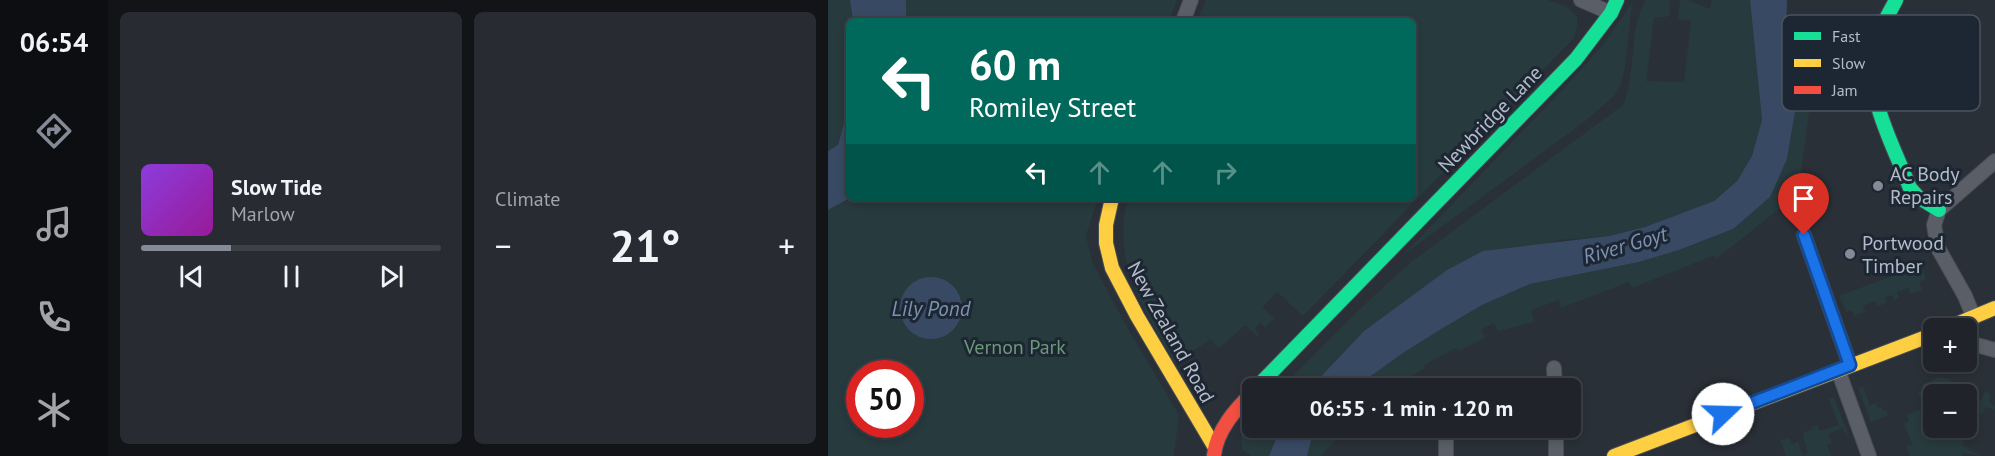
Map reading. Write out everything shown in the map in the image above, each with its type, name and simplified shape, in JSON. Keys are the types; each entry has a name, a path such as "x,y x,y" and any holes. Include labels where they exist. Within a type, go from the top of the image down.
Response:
{"street":[{"path":"1184,18 1191,0"},
{"path":"1581,0 1614,6"},
{"path":"1888,15 1896,0"},
{"name":"Newbridge Lane","path":"1266,378 1576,58 1614,6"},
{"path":"1880,111 1910,188 1918,197 1940,210"},
{"path":"1995,161 1940,210 1934,225 1938,248 1965,296 1974,318 1995,308"},
{"name":"New Zealand Road","path":"1111,201 1106,225 1106,243 1112,268 1214,451"},
{"path":"1804,235 1869,456"},
{"path":"1614,456 1923,338"},
{"path":"1977,345 1995,350"},
{"path":"1554,368 1554,378"},
{"path":"1214,451 1233,413 1242,404"},
{"path":"1446,438 1446,456"},
{"path":"1556,438 1556,456"}],"green space":[{"path":"828,0 850,0 853,18 846,18 846,116 838,145 828,151"},
{"path":"906,0 1177,0 1170,18 906,18"},
{"path":"1206,0 1548,0 1567,7 1577,17 1577,26 1574,38 1416,200 1416,18 1198,18"},
{"path":"1646,0 1670,0 1669,15 1654,18 1646,81 1684,82 1691,21 1678,19 1680,0 1688,0 1710,9 1712,0 1750,0 1762,120 1752,156 1737,181 1714,201 1645,227 1609,236 1560,240 1447,270 1364,331 1319,378 1291,378 1411,262 1623,105 1630,79 1640,11"},
{"path":"1632,3 1625,66 1621,84 1614,96 1584,122 1402,256 1567,85 1603,45"},
{"path":"1795,111 1809,111 1800,180 1788,198 1789,201 1716,259 1715,255 1632,288 1629,282 1561,308 1559,300 1531,310 1534,322 1498,331 1494,323 1481,330 1485,338 1458,351 1456,348 1424,365 1425,368 1407,378 1368,378 1403,353 1482,305 1530,284 1639,262 1679,250 1733,229 1787,159"},
{"name":"Vernon Park","path":"846,200 1097,201 1086,235 1092,262 1179,415 1174,456 828,456 828,210"},
{"path":"1127,201 1415,201 1303,316 1277,292 1262,307 1274,318 1265,327 1260,323 1255,329 1259,334 1257,336 1245,325 1218,349 1211,339 1175,363 1142,305 1134,285 1127,264 1124,221"},
{"path":"1921,265 1926,279 1919,282 1922,290 1911,294 1908,288 1897,292 1899,298 1894,300 1892,295 1885,297 1887,302 1877,307 1875,301 1863,306 1865,312 1854,316 1852,310 1846,312 1839,296"},
{"path":"1941,377 1952,380 1951,384 1933,384 1932,380"},
{"path":"1863,386 1870,405 1875,403 1878,408 1886,410 1888,415 1871,422 1858,388"},
{"path":"1923,390 1923,405 1918,392"},
{"path":"1985,391 1990,394 1989,401 1995,406 1995,410 1985,407 1983,414 1977,413 1977,400 1981,401"},
{"path":"1834,397 1849,437 1843,428 1828,434 1832,443 1827,445 1831,456 1803,456 1808,453 1802,433 1817,425 1820,431 1839,425 1829,399"},
{"path":"1923,408 1923,438 1964,438 1962,446 1983,456 1963,453 1962,456 1910,456 1906,446 1912,444 1904,423 1909,421 1907,415"},
{"path":"1241,435 1242,438 1275,439 1269,456 1251,456 1242,449"},
{"path":"1313,438 1337,438 1321,456 1307,456"},
{"path":"1789,438 1792,444 1798,442 1803,456 1786,456 1780,440"}],"water":[{"path":"850,0 906,0 906,18 853,18"},
{"name":"River Goyt","path":"1750,0 1787,0 1787,15 1782,15 1782,111 1795,112 1787,159 1770,197 1733,229 1679,250 1639,262 1530,284 1482,305 1403,353 1368,378 1319,378 1364,331 1447,270 1483,251 1609,236 1645,227 1714,201 1737,181 1752,156 1762,120"},
{"path":"846,116 846,200 828,210 828,151 838,145"},
{"name":"Lily Pond","path":"931,277 943,279 953,286 960,296 962,308 960,320 953,330 943,337 931,339 919,337 909,330 902,320 900,308 902,296 909,286 919,279"},
{"path":"1276,438 1313,438 1307,456 1269,456"}],"traffic: fast":[{"path":"1266,378 1576,59 1611,13 1617,0"},
{"path":"1888,15 1896,0"},
{"path":"1880,111 1910,188 1918,197 1939,210"}],"traffic: slow":[{"path":"1111,201 1106,225 1106,243 1112,268 1137,316 1214,446"},
{"path":"1971,318 1995,308"},
{"path":"1614,456 1923,338"}],"traffic: jam":[{"path":"1214,455 1223,429 1242,404"}],"place":[{"name":"AC Body Repairs","path":"1878,186"},
{"name":"Portwood Timber","path":"1850,254"}],"route":[{"path":"1723,414 1850,365 1804,235"}]}
